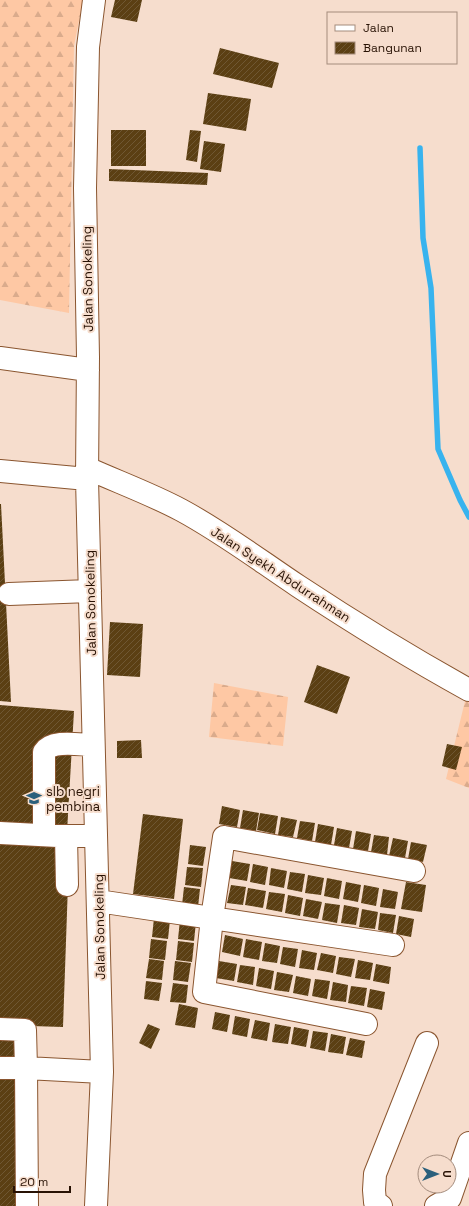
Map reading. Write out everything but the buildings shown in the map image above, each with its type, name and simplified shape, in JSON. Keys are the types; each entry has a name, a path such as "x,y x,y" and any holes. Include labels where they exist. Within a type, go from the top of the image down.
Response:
{"street":[{"name":"Jalan Sonokeling","path":"94,0 88,47 88,95 85,138 88,370 87,474 102,1072 96,1206"},
{"path":"0,358 88,370"},
{"name":"Jalan Syekh Abdurrahman","path":"0,471 87,474 181,510 232,541 357,624 469,690"},
{"path":"9,594 90,591"},
{"path":"44,835 44,752 48,747 57,744 93,745"},
{"path":"0,833 96,836"},
{"path":"66,836 67,884"},
{"path":"366,1024 204,992 212,918 224,837 414,871"},
{"path":"98,901 393,945"},
{"path":"0,1029 25,1030 27,1206"},
{"path":"381,1206 375,1202 375,1174 428,1043"},
{"path":"0,1068 102,1072"},
{"path":"436,1206 450,1198 469,1143"}],"green space":[{"path":"0,0 83,0 74,46 69,313 0,300"},
{"path":"214,683 288,697 283,746 209,737"},
{"path":"466,697 469,699 469,788 446,779"}],"waterway":[{"path":"420,148 423,238 431,288 438,449 469,517"}],"place":[{"name":"slb negri pembina","path":"34,798"}]}
